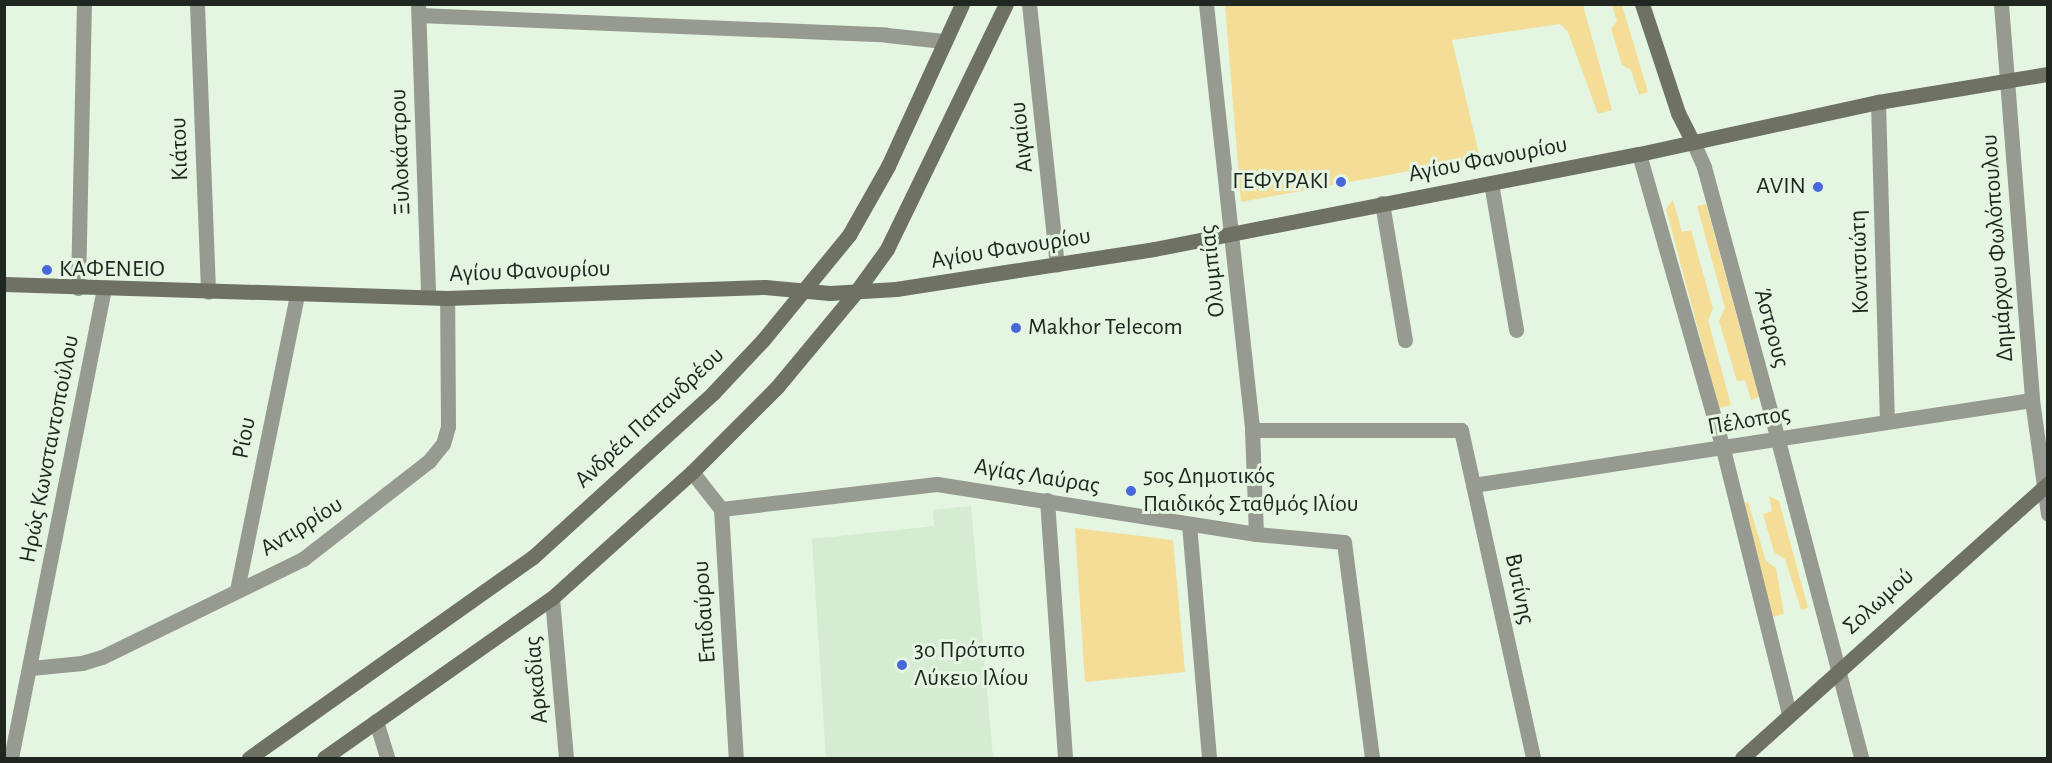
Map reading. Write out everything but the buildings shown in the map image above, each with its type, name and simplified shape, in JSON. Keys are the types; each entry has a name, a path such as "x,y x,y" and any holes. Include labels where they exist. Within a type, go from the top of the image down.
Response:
{"street":[{"path":"78,288 84,4"},
{"name":"Κιάτου","path":"197,4 208,292"},
{"name":"Ανδρέα Παπανδρέου","path":"249,759 532,557 713,393 806,290 849,235 888,166 962,4"},
{"path":"324,759 376,721 492,644 552,598 692,472 777,387 856,292 887,249 1006,4"},
{"name":"Αιγαίου","path":"1029,4 1057,266"},
{"name":"Ολυμπίας","path":"1206,4 1252,430 1256,534"},
{"name":"Άστρους","path":"1642,4 1678,114 1704,167 1778,438 1836,671 1861,759"},
{"name":"Δημάρχου Φωλόπουλου","path":"2001,4 2032,400 2048,514"},
{"path":"419,10 887,35 944,41"},
{"name":"Ξυλοκάστρου","path":"419,10 428,297"},
{"name":"Αγίου Φανουρίου","path":"4,284 104,289 447,298 765,287 856,292 1057,266 1639,154 1878,102 2008,78 2048,74"},
{"name":"Κονιτσιώτη","path":"1878,102 1887,420"},
{"path":"1639,154 1723,449 1789,714"},
{"path":"1491,183 1515,330"},
{"path":"1382,203 1406,340"},
{"name":"Ηρώς Κωνσταντοπούλου","path":"11,759 31,668 104,289"},
{"name":"Ρίου","path":"237,590 297,294"},
{"name":"Αντιρρίου","path":"31,668 82,663 102,657 303,559 376,506 429,461 443,444 448,426 447,298"},
{"name":"Πέλοπος","path":"1473,485 1723,449 1887,420 2032,400"},
{"name":"Βυτίνης","path":"1252,430 1461,430 1533,759"},
{"path":"692,472 721,509"},
{"name":"Αγίας Λαύρας","path":"721,509 937,483 1256,534 1344,542 1372,759"},
{"name":"Σολωμού","path":"1742,759 1836,671 2044,485"},
{"path":"1047,500 1065,759"},
{"name":"Επιδαύρου","path":"721,509 736,759"},
{"path":"1189,524 1209,759"},
{"name":"Αρκαδίας","path":"552,598 566,759"},
{"path":"376,721 387,759"}],"shaded area":[{"path":"1225,5 1583,5 1612,110 1598,114 1568,32 1560,24 1452,40 1480,158 1241,202"},
{"path":"1612,5 1622,5 1648,92 1639,95 1631,70 1622,65 1611,29 1617,21"},
{"path":"1673,200 1682,232 1691,230 1713,309 1708,320 1731,405 1719,408 1666,209"},
{"path":"1706,204 1759,397 1751,400 1745,380 1737,381 1719,321 1725,308 1697,206"},
{"path":"1769,496 1779,501 1808,608 1801,610 1785,559 1774,552 1763,514 1772,511"},
{"path":"1748,502 1766,561 1776,568 1784,614 1771,617 1740,503"},
{"name":"3ο Πρότυπο Λύκειο Ιλίου","path":"971,506 993,758 826,758 812,539 934,526 933,510"},
{"path":"1075,528 1173,540 1185,672 1085,682"}],"place":[{"name":"ΓΕΦΥΡΑΚΙ","path":"1341,182"},
{"name":"AVIN","path":"1818,187"},
{"name":"ΚΑΦΕΝΕΙΟ","path":"47,270"},
{"name":"Makhor Telecom","path":"1016,328"},
{"name":"5ος Δημοτικός Παιδικός Σταθμός Ιλίου","path":"1131,491"},
{"name":"3ο Πρότυπο Λύκειο Ιλίου","path":"902,665"}]}
